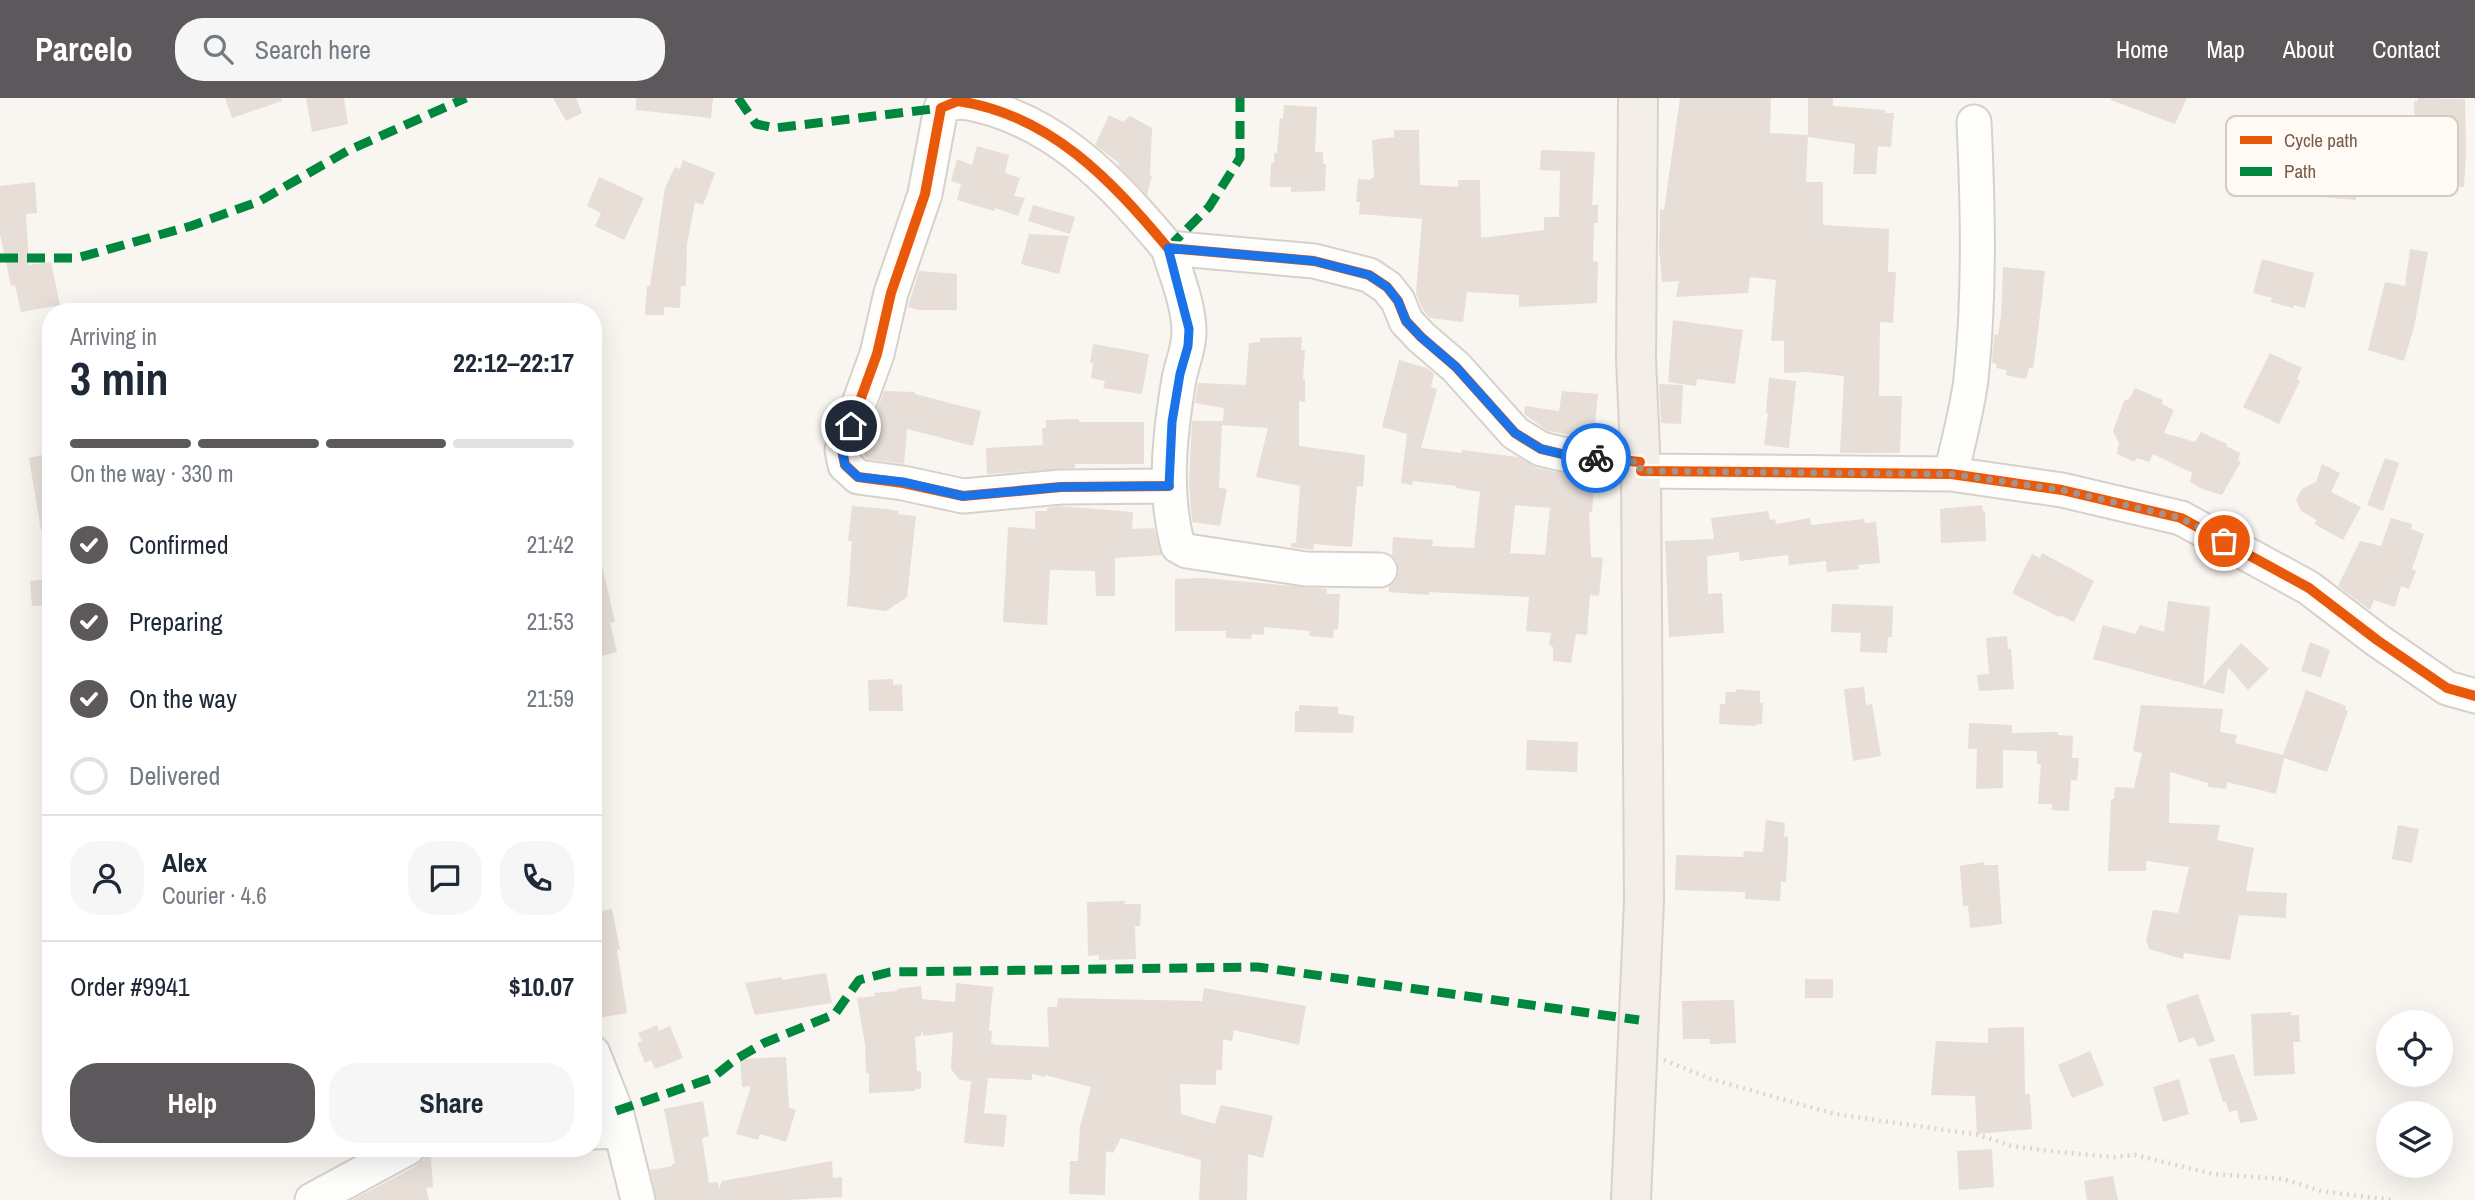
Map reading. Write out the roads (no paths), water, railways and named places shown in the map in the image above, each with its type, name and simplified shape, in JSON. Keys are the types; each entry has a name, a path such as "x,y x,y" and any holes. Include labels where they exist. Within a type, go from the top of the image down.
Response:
{"main road":[{"path":"1631,1200 1644,900 1640,467 1636,360 1637,98"}],"street":[{"path":"1169,486 1061,487 963,496 903,482 858,477 845,465 842,450 877,354 891,293 925,194 941,108 957,100 982,105 1041,130 1087,161 1127,200 1168,248 1189,329 1172,422 1169,486 1178,546 1187,551 1306,569 1380,570"},
{"path":"1951,474 1970,382 1975,320 1978,204 1974,122"},
{"path":"1168,248 1314,261 1369,275 1387,287 1398,301 1406,321 1421,337 1456,367 1521,437 1541,449 1640,467 1951,474 2062,490 2181,518 2309,588 2377,640 2447,688 2475,695"},
{"path":"602,1104 607,1132 638,1200"},
{"path":"312,1200 391,1157"}]}
